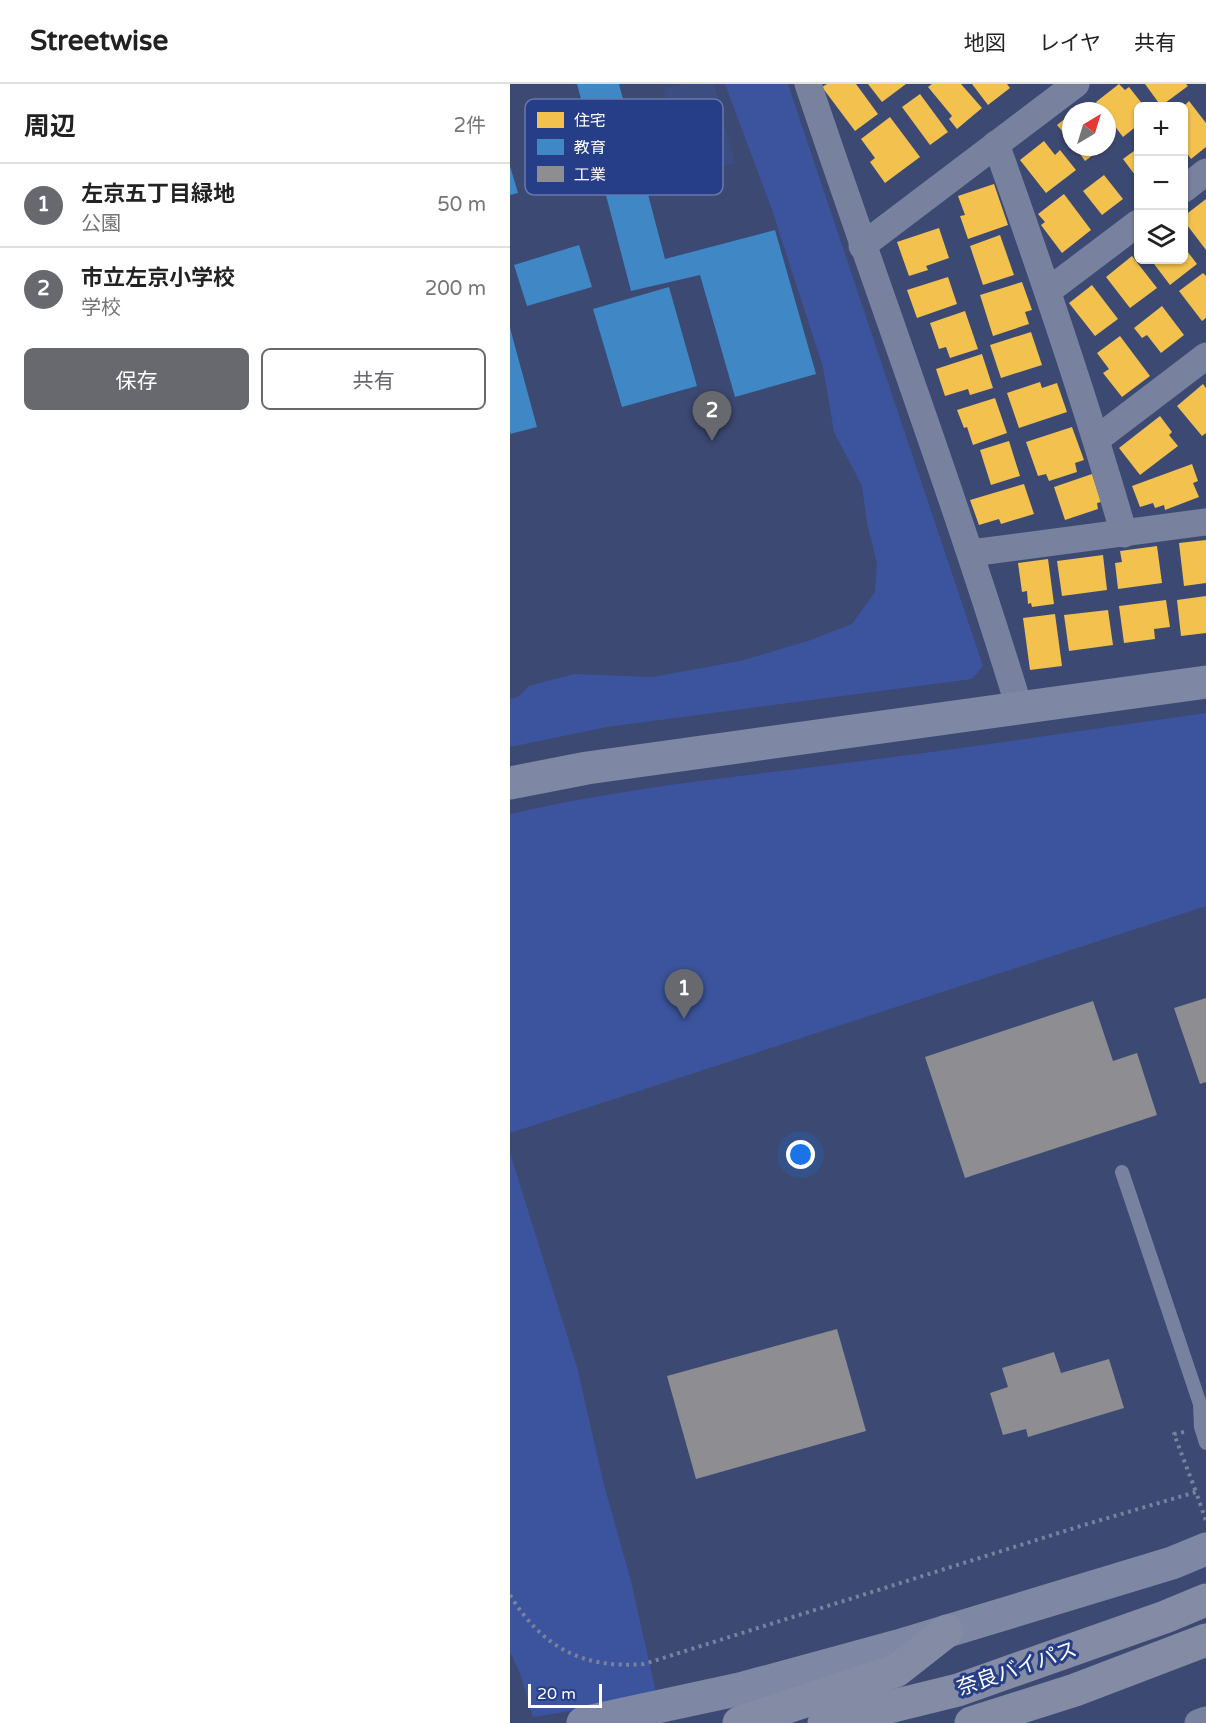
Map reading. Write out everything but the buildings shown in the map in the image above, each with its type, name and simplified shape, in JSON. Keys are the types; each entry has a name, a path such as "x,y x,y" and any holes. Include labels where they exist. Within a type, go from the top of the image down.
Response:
{"highway":[{"name":"奈良バイパス","path":"824,1723 958,1690 1165,1617 1206,1600"},
{"path":"739,1723 896,1671 947,1631"},
{"name":"奈良バイパス","path":"971,1723 1075,1690 1206,1640"}],"street":[{"path":"808,84 862,246 971,553 1019,707"},
{"path":"862,246 1076,84"},
{"path":"996,144 1097,439 1124,534"},
{"path":"1188,186 1206,172"},
{"path":"1048,291 1134,226"},
{"path":"1097,439 1206,356"},
{"path":"971,553 1206,522"},
{"path":"510,783 587,768 1206,682"},
{"path":"583,1723 740,1689 947,1631 1172,1563 1206,1549"},
{"path":"1198,1723 1206,1720"}],"lane":[{"path":"1122,1172 1200,1404 1201,1427 1206,1443"}],"path":[{"path":"1201,1427 1174,1434 1206,1522"},
{"path":"510,1595 518,1609 541,1635 569,1654 586,1661 603,1664 622,1666 644,1664 1084,1525 1196,1492"}],"shaded area":[{"path":"680,84 714,84 718,99 666,99 663,88"},
{"path":"725,84 788,84 983,666 972,679 607,727 510,747 510,699 518,697 529,686 574,674 652,677 740,661 808,641 852,624 875,592 877,564 867,523 862,486 834,432 823,367 772,210"},
{"path":"723,118 735,163 723,166"},
{"path":"1206,713 1206,906 510,1133 510,814 594,797 678,784"},
{"path":"510,1153 577,1367 604,1485 631,1581 657,1697 533,1717 520,1673 510,1652"}],"place":[{"name":"市立左京小学校","path":"712,441"},
{"name":"左京五丁目緑地","path":"684,1019"}]}
